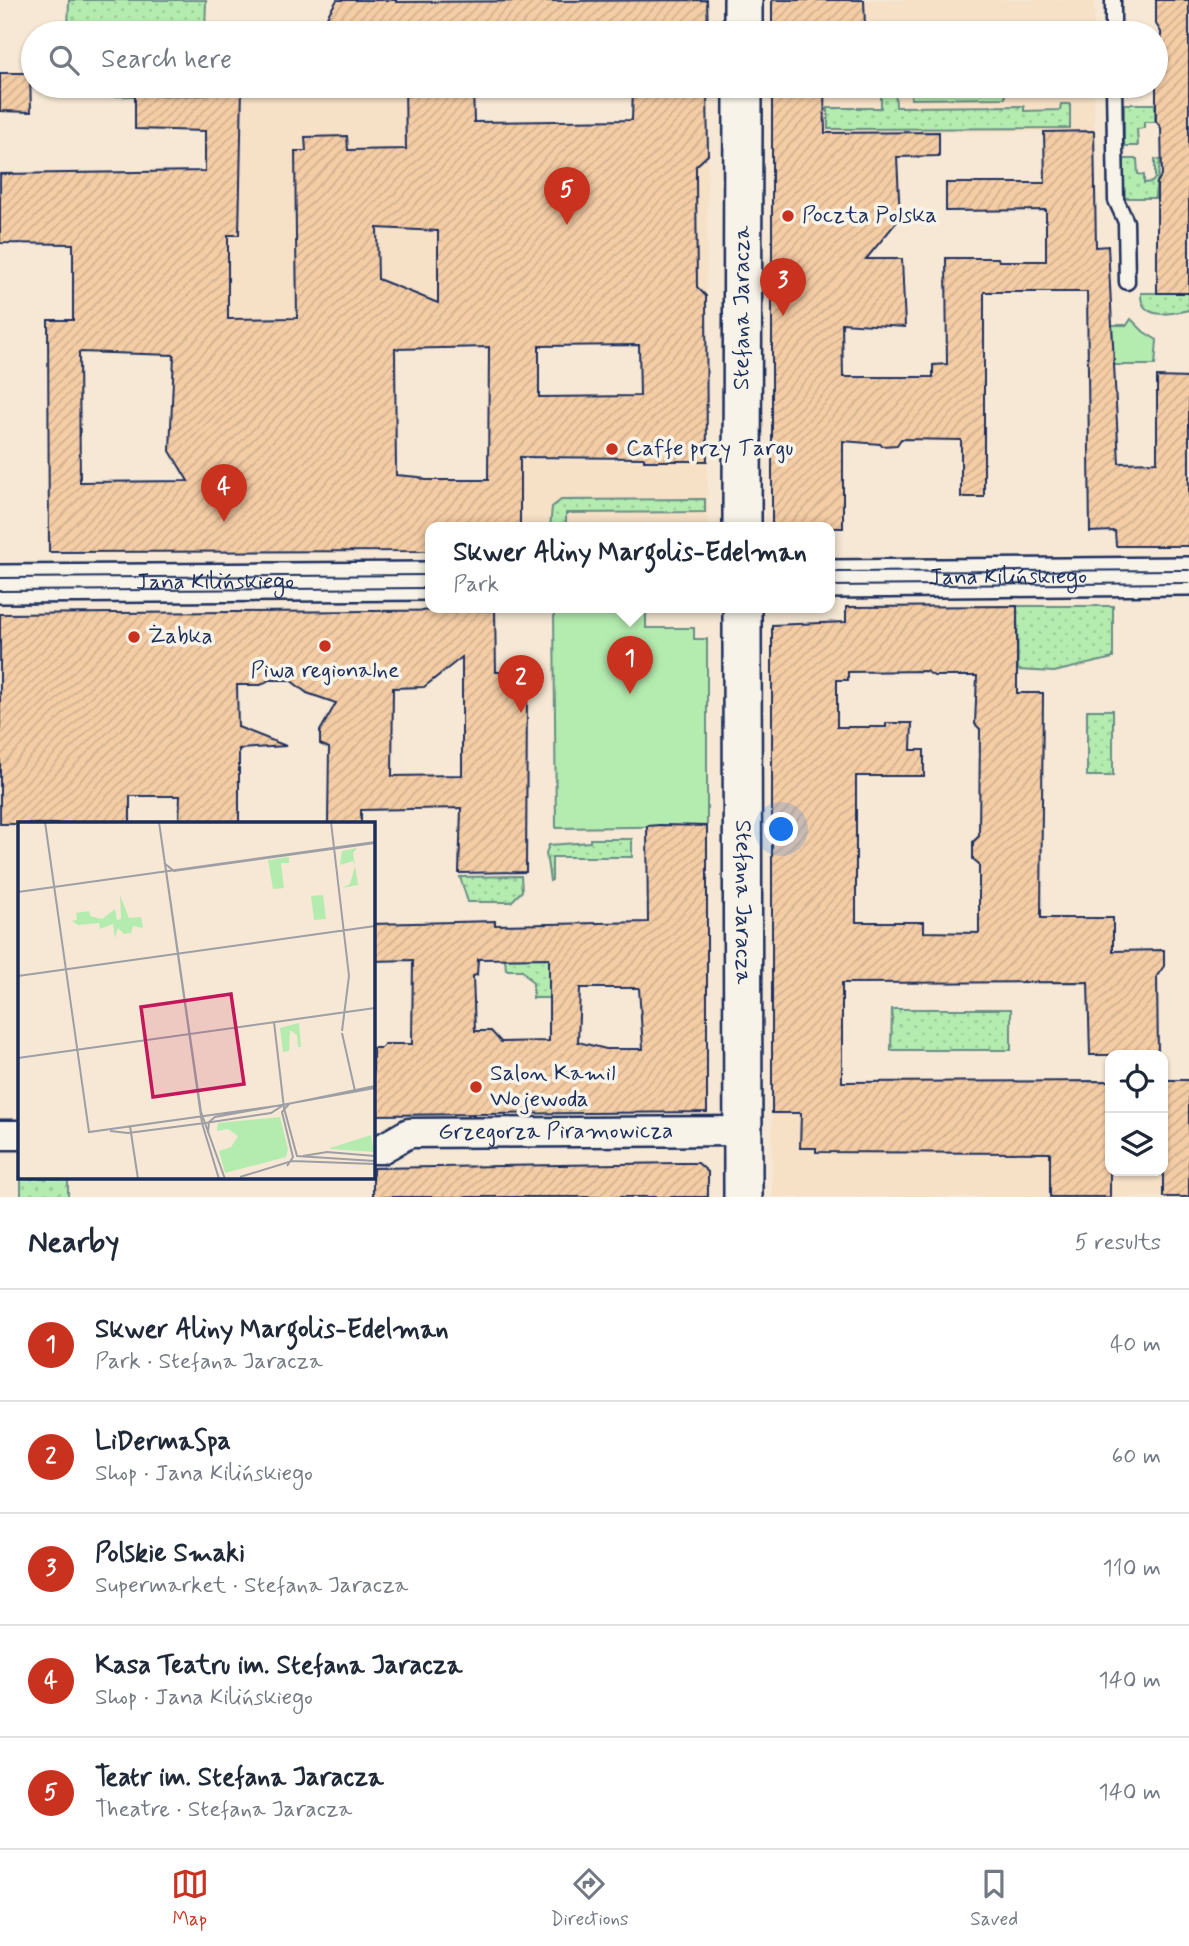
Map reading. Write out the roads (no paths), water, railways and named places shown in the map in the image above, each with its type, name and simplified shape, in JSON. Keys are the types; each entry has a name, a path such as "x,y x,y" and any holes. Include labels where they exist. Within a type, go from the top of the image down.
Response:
{"street":[{"path":"743,0 743,21"},
{"name":"Stefana Jaracza","path":"742,522 743,98"},
{"name":"Jana Kilińskiego","path":"835,579 1189,576"},
{"name":"Jana Kilińskiego","path":"0,584 425,581"},
{"name":"Stefana Jaracza","path":"742,613 743,1197"},
{"name":"Grzegorza Piramowicza","path":"374,1149 381,1149 409,1133 743,1130"},
{"path":"0,1135 18,1135"}],"lane":[{"path":"1113,0 1114,21"},
{"path":"1114,98 1116,200 1126,222 1127,282"}],"tram line":[{"path":"835,572 1189,570"},
{"path":"0,578 425,575"},
{"path":"835,586 1189,583"},
{"path":"0,591 425,588"}],"place":[{"name":"Poczta Polska","path":"788,216"},
{"name":"Teatr im. Stefana Jaracza","path":"567,225"},
{"name":"Polskie Smaki","path":"783,316"},
{"name":"Caffe przy Targu","path":"612,449"},
{"name":"Kasa Teatru im. Stefana Jaracza","path":"224,522"},
{"name":"Żabka","path":"134,637"},
{"name":"Piwa regionalne","path":"325,646"},
{"name":"Skwer Aliny Margolis-Edelman","path":"630,694"},
{"name":"LiDermaSpa","path":"521,713"},
{"name":"Salon Kamil Wojewoda","path":"476,1087"}]}
